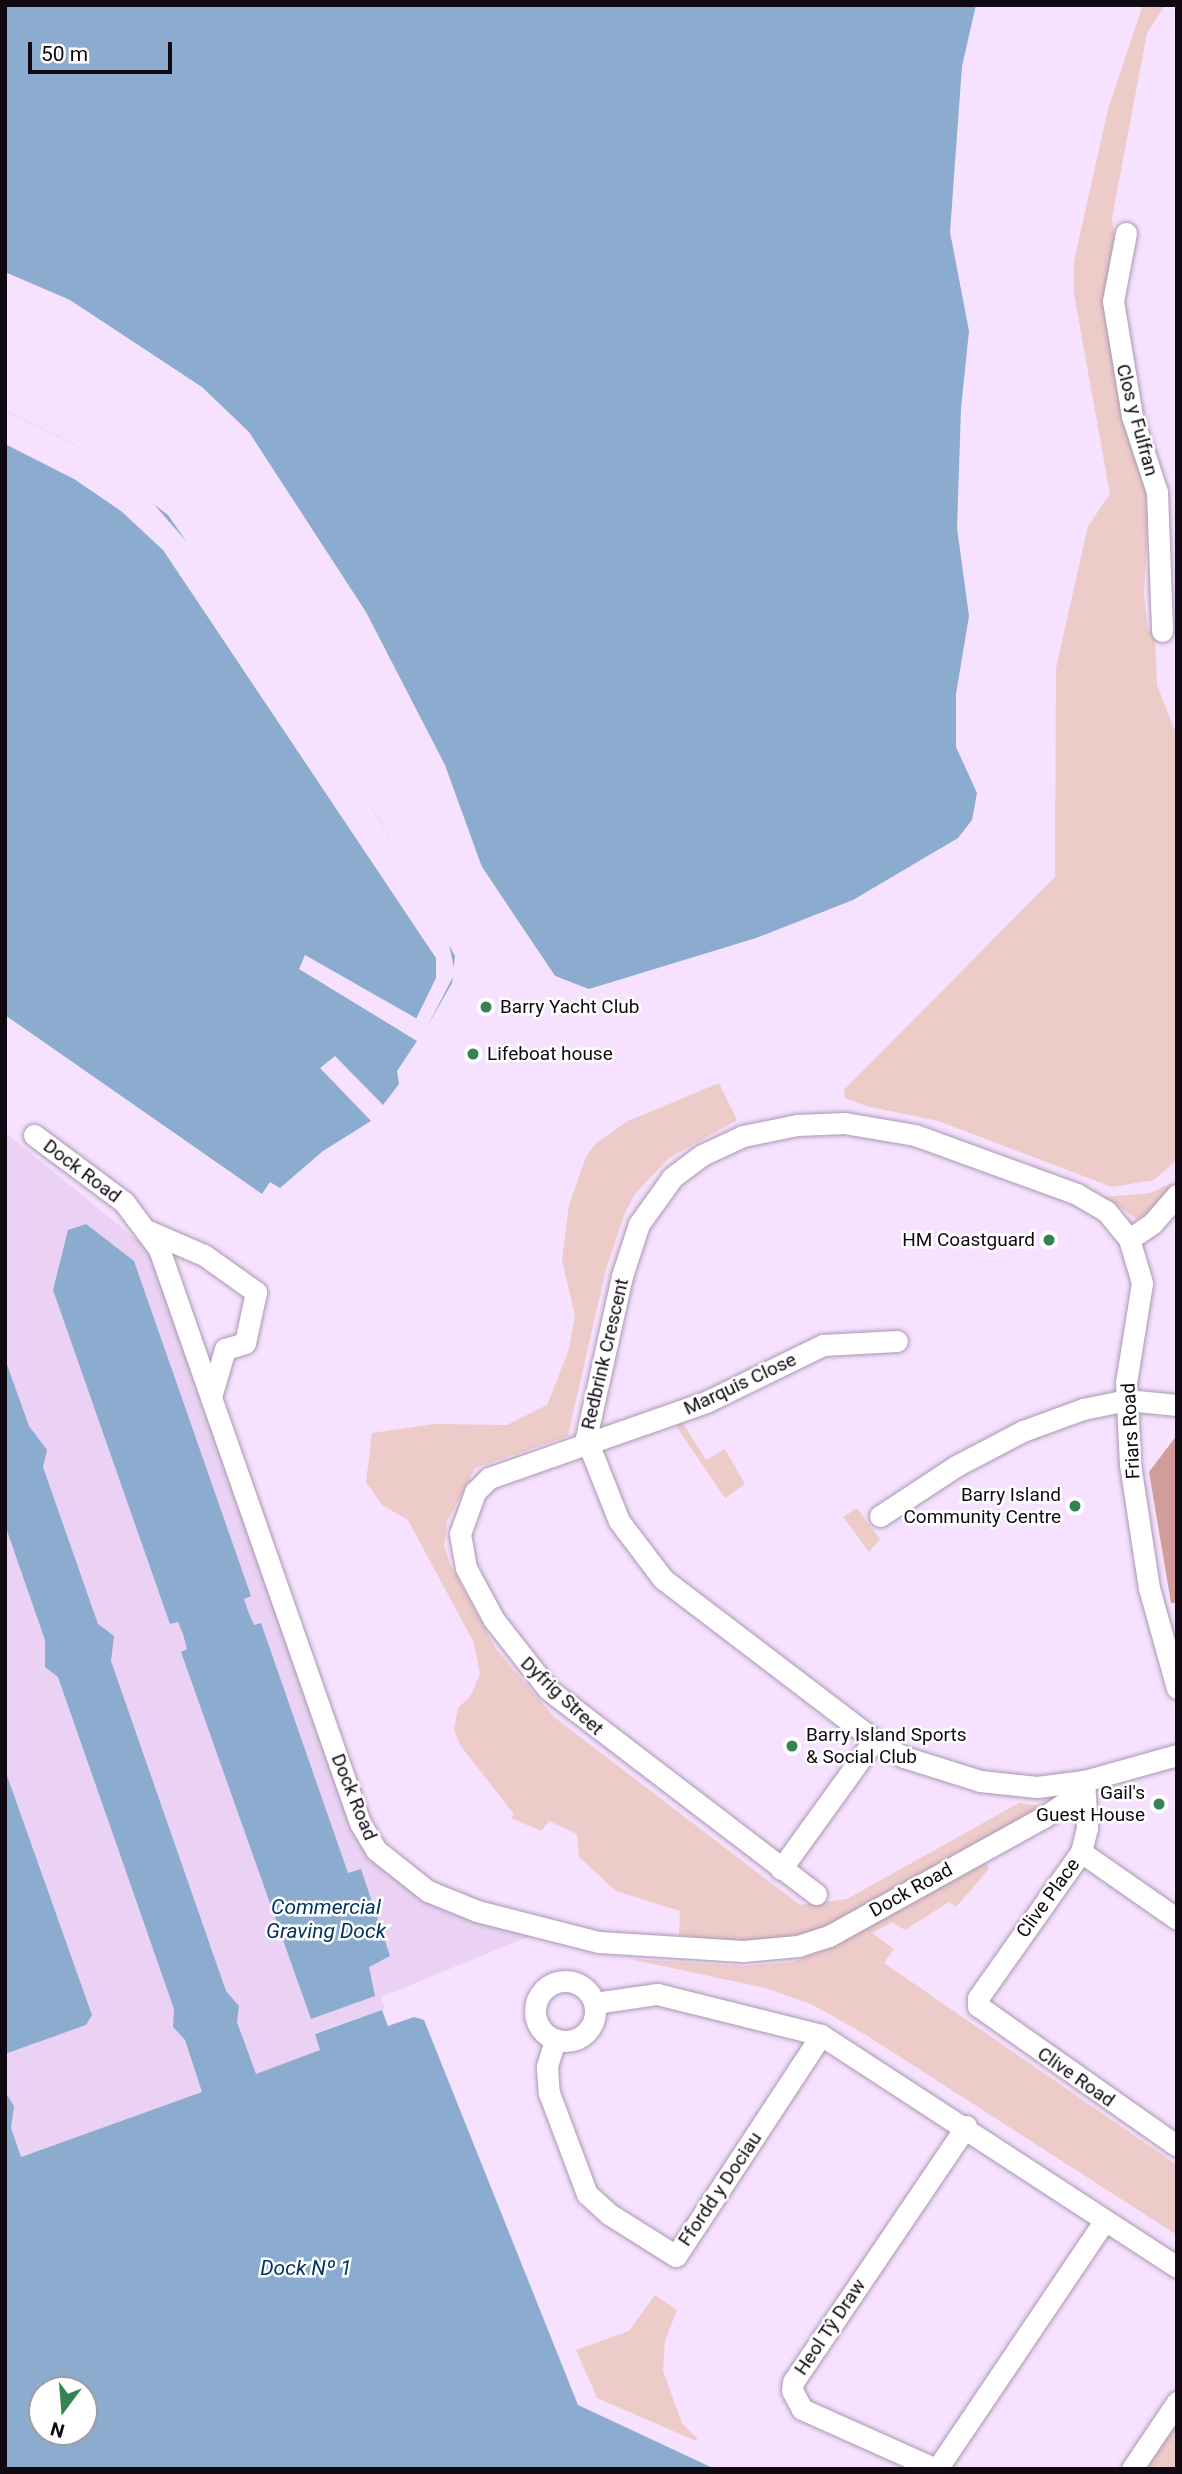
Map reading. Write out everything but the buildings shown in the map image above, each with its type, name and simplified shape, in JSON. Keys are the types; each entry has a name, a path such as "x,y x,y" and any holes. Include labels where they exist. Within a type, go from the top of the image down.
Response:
{"street":[{"name":"Clos y Fulfran","path":"1126,233 1113,301 1132,416 1157,492 1168,607 1162,631"},
{"name":"Redbrink Crescent","path":"1129,1239 1116,1220 1082,1196 915,1135 845,1123 797,1125 743,1136 712,1149 677,1173 654,1197 639,1224 591,1405 587,1446 619,1521 663,1579 874,1740 922,1765 980,1781 1030,1787 1084,1781 1177,1755"},
{"name":"Dock Road","path":"34,1135 107,1187 148,1231 211,1397 366,1837 406,1877 450,1902 599,1942 743,1951 798,1946 829,1936 1044,1817 1068,1801 1084,1781"},
{"path":"1129,1239 1153,1223 1177,1195"},
{"path":"148,1231 204,1255 256,1292 245,1343 225,1349 211,1397"},
{"name":"Friars Road","path":"1129,1239 1142,1283 1127,1400 1130,1464 1149,1588 1177,1688"},
{"name":"Marquis Close","path":"587,1446 706,1402 823,1345 897,1341"},
{"path":"880,1516 956,1466 1023,1431 1083,1409 1127,1400 1177,1405"},
{"name":"Dyfrig Street","path":"587,1446 483,1481 460,1528 466,1568 504,1636 548,1689 816,1894"},
{"path":"781,1869 874,1740"},
{"name":"Clive Place","path":"978,2006 978,1998 1081,1852 1087,1828 1084,1781"},
{"path":"1081,1852 1177,1919"},
{"path":"574,1982 595,2003 589,2030 574,2040 555,2040 539,2027 536,2017 545,1989 574,1982"},
{"path":"595,2003 657,1994 821,2035 966,2126 1104,2221 1177,2267"},
{"name":"Clive Road","path":"978,2006 1177,2146"},
{"name":"Ffordd y Dociau","path":"555,2040 547,2067 549,2092 587,2194 603,2209 676,2256 821,2035"},
{"name":"Heol Tŷ Draw","path":"966,2126 793,2382 792,2390 802,2409 936,2469 1104,2221"},
{"path":"1132,2469 1177,2402"}],"shaded area":[{"path":"1143,5 1165,5 1147,33 1112,218 1148,515 1144,593 1148,631 1155,632 1157,685 1177,736 1177,1160 1154,1180 1112,1187 938,1121 866,1106 845,1098 844,1090 1055,877 1056,668 1088,526 1110,494 1074,294 1074,261 1108,109"},
{"path":"719,1083 737,1120 669,1158 635,1194 625,1213 606,1269 568,1436 475,1468 447,1522 444,1546 451,1566 496,1649 554,1717 800,1905 847,1899 1019,1803 1043,1806 821,1933 736,1943 679,1935 680,1911 616,1891 579,1857 577,1834 549,1821 541,1831 511,1818 514,1814 460,1745 454,1729 458,1708 471,1695 480,1674 474,1643 408,1520 382,1505 366,1482 372,1433 434,1424 507,1425 547,1405 568,1352 575,1316 562,1260 569,1205 586,1157 595,1144 628,1121"},
{"path":"5,1132 137,1240 148,1244 390,1874 429,1900 535,1934 381,1997 385,2009 315,2033 321,2050 256,2075 227,1992 174,2010 203,2092 20,2157 5,2112 5,2054 86,2025 92,2015 5,1770 5,1448 29,1426 5,1359"},
{"path":"1172,1183 1154,1211 1137,1219 1104,1197 1150,1193"},
{"path":"683,1423 706,1460 725,1449 745,1484 725,1498 676,1426"},
{"path":"1177,1435 1177,1603 1171,1603 1149,1472"},
{"path":"857,1508 880,1539 869,1552 843,1517"},
{"path":"984,1860 989,1869 956,1907 949,1902 905,1930 892,1922 872,1933 894,1949 884,1963 1177,2165 1177,2235 866,2035 811,2004 765,1988 630,1959 744,1966 793,1962 834,1946"},
{"path":"655,2295 677,2310 665,2341 663,2371 682,2423 697,2438 696,2441 597,2398 576,2350 629,2331"},
{"path":"1177,2424 1177,2469 1147,2469 1154,2457"}],"water":[{"path":"5,5 976,5 962,66 950,232 969,331 961,408 957,528 969,616 956,694 956,747 977,793 972,820 958,838 853,900 756,938 589,989 555,976 244,511 180,445 94,382 5,346"},
{"path":"5,410 76,445 168,515 377,816 455,956 452,983 428,1025 305,955 299,969 417,1041 397,1071 399,1084 383,1105 335,1056 320,1068 371,1121 323,1151 280,1188 270,1182 262,1194 5,1015"},
{"name":"Commercial Graving Dock","path":"86,1224 134,1261 251,1596 244,1599 248,1611 254,1625 261,1623 348,1873 361,1869 390,1956 369,1967 375,1996 311,2019 181,1652 187,1649 183,1634 178,1622 170,1624 53,1290 68,1230"},
{"name":"Dock Nº 1","path":"5,1359 29,1426 47,1450 43,1467 98,1624 114,1636 111,1661 226,1991 239,2006 237,2022 256,2074 320,2050 315,2034 382,2010 388,2026 414,2017 424,2020 578,2405 715,2469 5,2469 5,2092 14,2106 11,2128 21,2157 202,2092 185,2040 173,2027 174,2009 58,1677 45,1667 45,1640 5,1525"},
{"path":"5,1770 92,2015 86,2025 5,2054"}],"pier":[{"path":"5,272 70,300 202,387 249,432 366,612 445,765 483,870 555,976 592,992 559,984 544,968 241,513 178,447 139,417 93,386 5,350"},
{"path":"5,410 76,445 145,494 200,557 377,816 449,944 455,973 428,1025 416,1019 436,978 436,958 163,550 121,511 74,479 5,444"}],"place":[{"name":"Barry Yacht Club","path":"486,1007"},
{"name":"Lifeboat house","path":"473,1054"},
{"name":"HM Coastguard","path":"1049,1240"},
{"name":"Barry Island Community Centre","path":"1075,1506"},
{"name":"Barry Island Sports & Social Club","path":"792,1746"},
{"name":"Gail's Guest House","path":"1159,1804"}]}
